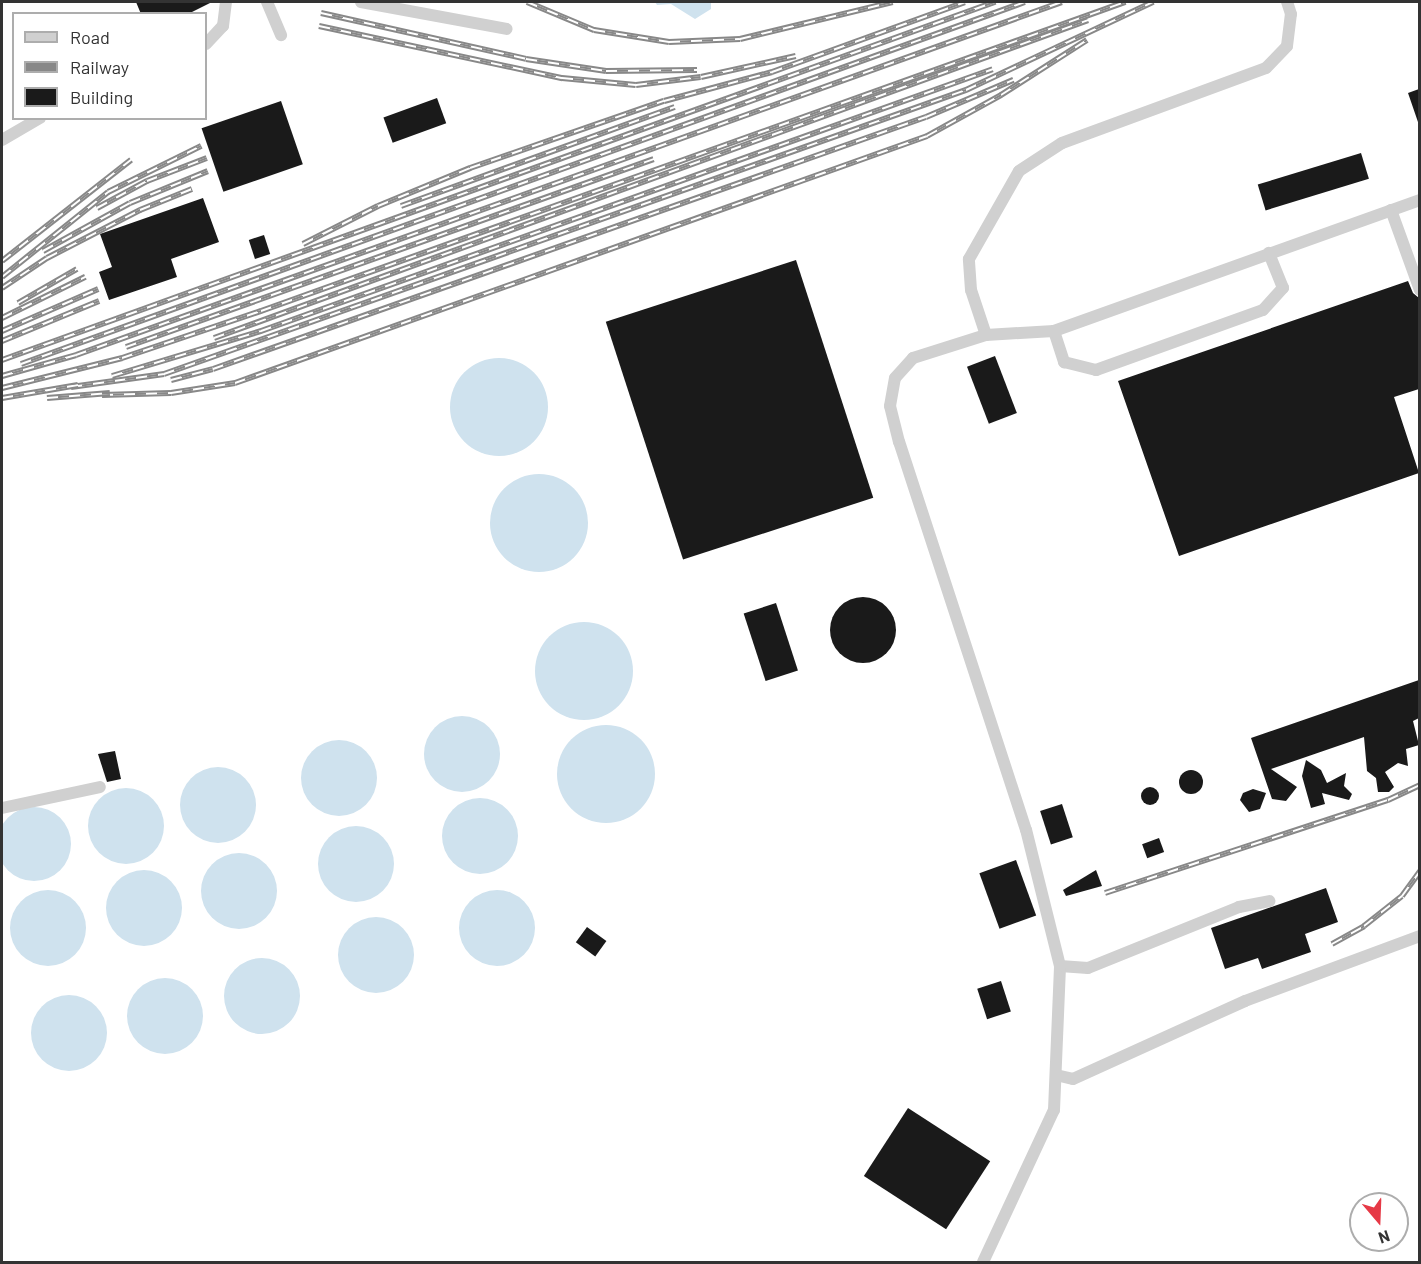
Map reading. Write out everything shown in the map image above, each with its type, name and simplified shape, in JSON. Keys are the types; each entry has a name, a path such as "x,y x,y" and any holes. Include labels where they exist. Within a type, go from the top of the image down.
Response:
{"street":[{"path":"207,43 222,26 226,2"},
{"path":"267,2 281,35"},
{"path":"361,2 507,29"},
{"path":"986,335 970,290 969,259 1019,171 1062,143 1266,68 1287,46 1289,8"},
{"path":"2,140 36,120"},
{"path":"983,1263 1054,1110 1060,966 1026,830 890,406 895,378 913,358 986,335 1054,331 1419,200"},
{"path":"1391,210 1419,290"},
{"path":"1054,331 1064,362 1096,370 1263,310 1283,288 1269,253"},
{"path":"2,808 100,787"},
{"path":"1060,966 1088,968 1239,907 1269,901"},
{"path":"1056,1075 1073,1078 1245,1001 1419,936"}],"water":[{"path":"655,2 711,2 711,9 695,19 671,4 657,5"},
{"path":"499,358 518,362 533,373 544,388 548,407 544,426 533,441 518,452 499,456 480,452 465,441 454,426 450,407 454,388 465,373 480,362"},
{"path":"539,474 558,478 573,489 584,504 588,523 584,542 573,557 558,568 539,572 520,568 505,557 494,542 490,523 494,504 505,489 520,478"},
{"path":"584,622 603,626 618,637 629,652 633,671 629,690 618,705 603,716 584,720 565,716 550,705 539,690 535,671 539,652 550,637 565,626"},
{"path":"462,716 476,719 489,727 497,740 500,754 497,768 489,781 476,789 462,792 448,789 435,781 427,768 424,754 427,740 435,727 448,719"},
{"path":"606,725 625,729 640,740 651,755 655,774 651,793 640,808 625,819 606,823 587,819 572,808 561,793 557,774 561,755 572,740 587,729"},
{"path":"339,740 353,743 366,751 374,764 377,778 374,792 366,805 353,813 339,816 325,813 312,805 304,792 301,778 304,764 312,751 325,743"},
{"path":"218,767 232,770 245,778 253,791 256,805 253,819 245,832 232,840 218,843 204,840 191,832 183,819 180,805 183,791 191,778 204,770"},
{"path":"126,788 140,791 153,799 161,812 164,826 161,840 153,853 140,861 126,864 112,861 99,853 91,840 88,826 91,812 99,799 112,791"},
{"path":"480,798 494,801 507,809 515,822 518,836 515,850 507,863 494,871 480,874 466,871 453,863 445,850 442,836 445,822 453,809 466,801"},
{"path":"27,808 41,808 55,813 65,823 70,837 70,851 65,865 55,875 41,880 27,880 13,875 3,865 -1,854 -1,834 3,823 13,813"},
{"path":"356,826 370,829 383,837 391,850 394,864 391,878 383,891 370,899 356,902 342,899 329,891 321,878 318,864 321,850 329,837 342,829"},
{"path":"239,853 253,856 266,864 274,877 277,891 274,905 266,918 253,926 239,929 225,926 212,918 204,905 201,891 204,877 212,864 225,856"},
{"path":"144,870 158,873 171,881 179,894 182,908 179,922 171,935 158,943 144,946 130,943 117,935 109,922 106,908 109,894 117,881 130,873"},
{"path":"48,890 62,893 75,901 83,914 86,928 83,942 75,955 62,963 48,966 34,963 21,955 13,942 10,928 13,914 21,901 34,893"},
{"path":"497,890 511,893 524,901 532,914 535,928 532,942 524,955 511,963 497,966 483,963 470,955 462,942 459,928 462,914 470,901 483,893"},
{"path":"376,917 390,920 403,928 411,941 414,955 411,969 403,982 390,990 376,993 362,990 349,982 341,969 338,955 341,941 349,928 362,920"},
{"path":"262,958 276,961 289,969 297,982 300,996 297,1010 289,1023 276,1031 262,1034 248,1031 235,1023 227,1010 224,996 227,982 235,969 248,961"},
{"path":"165,978 179,981 192,989 200,1002 203,1016 200,1030 192,1043 179,1051 165,1054 151,1051 138,1043 130,1030 127,1016 130,1002 138,989 151,981"},
{"path":"69,995 83,998 96,1006 104,1019 107,1033 104,1047 96,1060 83,1068 69,1071 55,1068 42,1060 34,1047 31,1033 34,1019 42,1006 55,998"}],"building":[{"path":"136,2 212,2 192,12 140,12"},
{"path":"1419,89 1419,121 1418,122 1408,93"},
{"path":"437,98 446,123 393,143 383,117"},
{"path":"281,101 303,164 223,192 202,128"},
{"path":"1361,153 1369,179 1266,210 1258,185"},
{"path":"203,198 219,242 171,259 177,277 109,300 99,272 112,267 100,234"},
{"path":"264,235 270,254 255,259 249,240"},
{"path":"796,260 873,498 683,560 606,322"},
{"path":"1408,281 1413,293 1419,298 1419,389 1394,397 1419,473 1179,556 1118,381"},
{"path":"995,356 1017,413 989,424 967,367"},
{"path":"863,597 876,600 886,607 893,617 896,630 893,643 886,653 876,660 863,663 850,660 840,653 833,643 830,630 833,617 840,607 850,600"},
{"path":"776,603 798,671 766,681 744,614"},
{"path":"1419,680 1419,718 1413,721 1419,745 1406,749 1408,766 1398,763 1385,772 1394,787 1389,792 1378,792 1376,778 1367,771 1364,737 1271,769 1297,787 1286,801 1272,799 1251,738"},
{"path":"115,751 121,779 107,782 98,754"},
{"path":"1306,760 1321,770 1327,783 1346,773 1344,786 1352,794 1349,800 1322,793 1325,804 1311,808 1302,776"},
{"path":"1191,770 1199,774 1203,782 1199,790 1191,794 1183,790 1179,782 1183,774"},
{"path":"1150,787 1156,790 1159,796 1156,802 1150,805 1144,802 1141,796 1144,790"},
{"path":"1253,789 1266,793 1260,809 1249,812 1240,800 1243,793"},
{"path":"1062,804 1073,837 1051,844 1040,811"},
{"path":"1159,838 1164,852 1147,858 1142,844"},
{"path":"1016,860 1036,915 1000,929 979,873"},
{"path":"1096,870 1102,886 1066,896 1063,890"},
{"path":"1326,888 1338,922 1305,934 1311,952 1262,969 1258,958 1225,969 1211,928"},
{"path":"587,927 606,941 595,956 576,942"},
{"path":"1001,981 1011,1011 987,1019 977,989"},
{"path":"908,1108 990,1161 946,1229 864,1176"}],"railway":[{"path":"527,2 594,30 669,42 740,39 893,2"},
{"path":"303,244 378,206 470,168 664,101 772,72 965,2"},
{"path":"2,360 995,2"},
{"path":"21,364 1025,2"},
{"path":"2,376 76,355 1062,2"},
{"path":"2,388 122,358 261,311 1125,2"},
{"path":"71,387 164,374 966,90 1153,2"},
{"path":"321,13 526,59 606,71 697,70"},
{"path":"214,338 1088,20"},
{"path":"319,26 562,78 636,85 701,77 796,56"},
{"path":"102,395 171,393 235,383 927,136 1001,95 1087,40"},
{"path":"112,376 261,331 993,69"},
{"path":"171,380 213,369 926,117 1013,80"},
{"path":"401,206 675,107"},
{"path":"2,277 108,192 201,146"},
{"path":"97,208 147,181 207,158"},
{"path":"126,347 654,159"},
{"path":"2,261 131,160"},
{"path":"43,251 130,203 208,171"},
{"path":"2,288 47,258 140,210 192,189"},
{"path":"18,303 77,269"},
{"path":"2,318 85,277"},
{"path":"2,331 98,289"},
{"path":"2,341 99,301"},
{"path":"2,398 78,385"},
{"path":"47,398 110,393"},
{"path":"1105,893 1388,800 1420,785"},
{"path":"1332,944 1364,926 1402,896 1420,871"}]}
